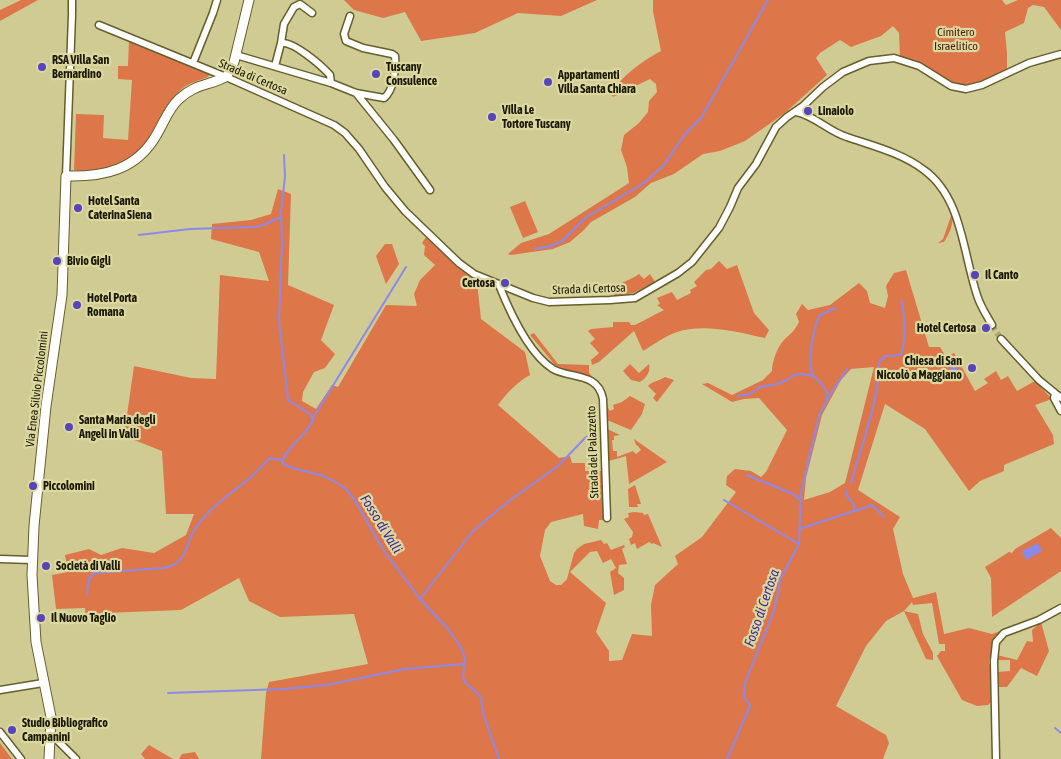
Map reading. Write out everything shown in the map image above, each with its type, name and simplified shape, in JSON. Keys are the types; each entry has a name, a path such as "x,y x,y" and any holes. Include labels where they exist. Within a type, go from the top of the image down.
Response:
{"main road":[{"path":"66,176 85,176 108,172 132,163 148,148 180,98 195,87 226,77 236,55 249,0"},
{"name":"Via Enea Silvio Piccolomini","path":"49,759 50,710 38,658 31,583 37,491 46,406 62,295 66,176"}],"street":[{"name":"Via Enea Silvio Piccolomini","path":"66,176 72,0"},
{"path":"193,64 217,0"},
{"path":"274,66 281,43 283,26 294,7 302,4 312,13"},
{"path":"236,55 331,83 356,93 380,98 386,97 394,72 396,58 394,54 363,48 345,40 350,16"},
{"name":"Strada di Certosa","path":"99,25 226,77 323,119 337,127 358,149 384,187 405,211 428,235 471,273 533,298 552,302 627,299 647,292 683,270 706,246 727,214 738,188 756,164 774,130 782,121 796,112 836,76 852,68 875,60 894,58 904,60 926,70 951,86 966,88 982,85 1029,63 1061,54"},
{"path":"281,43 292,44 324,69 331,78 331,83"},
{"path":"356,93 394,140 430,190"},
{"path":"796,112 805,115 839,135 903,157 935,179 952,205 962,235 977,295 992,325"},
{"name":"Strada del Palazzetto","path":"499,285 519,328 546,363 556,370 587,379 597,385 600,390 603,399 606,452 607,518"},
{"path":"1001,339 1029,369 1061,398"},
{"path":"1054,393 1054,398 1061,411"},
{"path":"0,559 32,560"},
{"path":"996,759 994,662 996,642 1004,633 1039,620 1061,608"},
{"path":"0,690 43,683"},
{"path":"0,732 21,759"},
{"path":"51,734 76,759"}],"green space":[{"path":"21,0 38,0 0,21 0,10"},
{"path":"344,0 597,0 561,16 518,13 475,33 421,41 405,12 383,18 354,10"},
{"name":"Cimitero Israelitico","path":"653,0 1002,0 1006,5 1018,0 1061,0 1061,30 1044,7 1033,5 1028,8 1024,23 1005,32 1007,70 984,81 969,84 953,83 926,66 900,57 899,33 893,26 881,36 851,47 840,40 820,53 816,58 827,75 785,113 745,141 720,151 703,154 674,174 651,183 635,197 591,222 570,242 553,249 508,254 521,243 549,234 629,183 627,167 621,150 624,135 639,123 648,112 649,101 657,92 656,84 650,79 613,97 610,93 633,69 661,51 653,11"},
{"path":"129,40 210,74 208,77 186,86 177,94 148,143 131,158 103,170 74,170 76,114 104,115 103,138 128,140 132,80 118,79 118,66 128,66"},
{"path":"278,189 291,194 288,285 334,305 321,340 335,354 325,368 314,372 303,392 302,401 316,409 332,385 338,387 386,305 417,306 414,294 420,280 435,265 424,255 425,246 422,243 426,237 457,267 477,282 481,319 525,352 530,375 513,388 498,405 559,458 570,456 572,463 585,463 585,471 604,471 605,520 599,520 598,529 584,526 583,514 551,522 545,530 540,556 550,581 556,585 561,585 567,579 574,553 584,544 601,540 604,544 607,543 611,550 624,545 625,547 622,549 627,564 619,565 618,573 624,578 624,590 614,595 610,572 616,568 611,559 603,563 597,551 590,552 570,572 606,603 596,632 609,651 609,661 622,660 632,634 652,636 651,605 655,585 678,564 675,556 702,537 736,492 726,485 727,476 735,469 751,471 761,477 766,472 787,430 759,398 732,402 702,384 708,383 732,395 763,380 772,371 774,359 781,344 799,322 796,314 802,304 808,310 830,305 859,283 867,291 870,303 885,308 888,296 886,286 894,273 906,270 929,347 940,347 946,357 954,353 975,391 988,383 984,379 996,371 1001,380 1008,376 1017,391 1035,381 1052,399 1035,405 1053,435 1054,444 1004,465 1004,471 980,481 969,491 925,429 885,404 858,490 900,517 893,529 903,574 913,598 936,592 944,634 969,628 992,634 1035,618 1061,604 1061,606 1035,620 998,635 994,640 992,657 989,659 989,664 992,666 992,701 988,705 977,706 962,700 937,656 941,651 945,651 945,644 939,644 932,603 913,605 912,602 904,611 886,621 866,646 836,706 886,735 889,743 883,759 261,759 266,693 269,682 368,664 354,614 280,617 249,601 239,578 181,610 105,613 86,623 85,608 56,609 52,575 68,572 65,555 89,549 101,555 122,548 154,553 186,535 194,514 166,514 162,451 124,436 134,366 191,378 216,379 220,275 269,281 259,252 211,239 212,224 251,220 271,214","holes":["874,367 845,483 830,492 804,500 806,478 822,415 841,380 851,369"]},
{"path":"525,201 538,232 523,238 510,207"},
{"path":"952,213 952,224 948,235 944,242 938,243 943,239"},
{"path":"385,244 392,244 399,264 386,284 376,256"},
{"path":"719,261 727,269 737,265 754,313 769,330 765,338 721,329 687,329 668,336 643,351 634,331 599,362 592,365 591,360 599,353 590,343 595,339 588,331 591,329 613,327 613,322 629,322 631,325 635,325 664,310 657,305 660,304 657,298 672,292 677,300 691,293 690,290 697,286 694,282"},
{"path":"639,274 644,279 650,274 655,282 633,293 616,296 613,293 619,284"},
{"path":"534,333 558,364 589,365 589,373 596,381 555,365 530,335"},
{"path":"630,364 639,373 649,364 648,374 640,382 631,380 623,371"},
{"path":"665,377 674,380 657,402 653,398 656,394 648,386"},
{"path":"630,396 645,404 642,414 631,430 607,420 606,405 609,405 607,406 610,411 614,409 613,405 622,402"},
{"path":"607,429 620,435 614,436 614,440 612,440 613,451 617,451 617,457 633,451 636,454 641,450 636,445 634,439 667,462 629,484 626,456 609,461"},
{"path":"635,485 641,504 637,504 638,507 629,507 628,489"},
{"path":"628,513 643,513 644,515 648,514 662,547 649,542 637,549 635,543 631,545 629,539 632,537 633,532 624,519 629,517"},
{"path":"1051,528 1061,538 1061,571 992,617 991,578 985,567 1009,552 1012,553 1015,549"},
{"path":"904,611 918,614 923,634 933,653 933,660 926,659"},
{"path":"1041,622 1049,651 1037,676 1021,668 1007,687 998,687 997,672 1010,671 1010,660 997,660 997,655 1017,660 1027,641 1033,642 1032,630"},
{"path":"0,743 12,759 0,759"},
{"path":"149,745 173,759 145,759 141,754"},
{"path":"195,752 199,759 179,759 182,754"}],"shaded area":[{"path":"952,358 960,373 954,376 946,361"},
{"path":"1038,543 1042,551 1026,560 1022,551"}],"waterway":[{"path":"535,249 551,246 562,241 585,218 644,183 663,166 685,134 701,118 768,0"},
{"name":"Fosso di Valli","path":"284,155 285,177 281,211 282,243 279,320 288,400 310,414 313,421 286,453 282,463 292,468 326,477 344,487 354,499 382,548 420,599 448,629 460,646 465,658 463,677 465,682 481,697 483,713 499,759"},
{"path":"139,235 190,229 255,227 281,217"},
{"path":"313,418 406,267"},
{"path":"851,483 873,407 879,363 885,356 901,354 903,347 904,321 902,301"},
{"name":"Fosso di Certosa","path":"813,376 811,354 817,321 820,315 835,308"},
{"name":"Fosso di Certosa","path":"727,759 750,706 744,697 745,683 774,611 781,578 799,544 801,493 819,416 829,396 848,368"},
{"name":"Fosso di Certosa","path":"738,396 750,394 760,387 777,384 794,375 802,374 813,376 820,382 827,392 826,398"},
{"path":"420,599 473,531 509,501 558,466 585,438 596,432"},
{"path":"87,595 89,579 94,573 163,568 177,562 182,558 193,532 208,513 252,476 270,458 282,460"},
{"path":"747,475 793,494 799,499"},
{"path":"799,529 854,511 854,505 846,494 847,490"},
{"path":"724,500 799,544"},
{"path":"855,511 872,505 884,517"},
{"path":"168,693 284,689 327,685 405,669 464,664"},
{"path":"1055,728 1061,733"}],"tunnel":[{"path":"992,325 1001,339"}],"place":[{"name":"RSA Villa San Bernardino","path":"42,67"},
{"name":"Tuscany Consulence","path":"376,74"},
{"name":"Appartamenti Villa Santa Chiara","path":"548,82"},
{"name":"Linaiolo","path":"808,111"},
{"name":"Villa Le Tortore Tuscany","path":"492,117"},
{"name":"Hotel Santa Caterina Siena","path":"78,208"},
{"name":"Bivio Gigli","path":"57,261"},
{"name":"Il Canto","path":"975,275"},
{"name":"Certosa","path":"505,283"},
{"name":"Hotel Porta Romana","path":"77,305"},
{"name":"Hotel Certosa","path":"986,328"},
{"name":"Chiesa di San Niccolò a Maggiano","path":"972,368"},
{"name":"Santa Maria degli Angeli in Valli","path":"69,427"},
{"name":"Piccolomini","path":"33,486"},
{"name":"Società di Valli","path":"46,566"},
{"name":"Il Nuovo Taglio","path":"41,618"},
{"name":"Studio Bibliografico Campanini","path":"12,730"}]}
